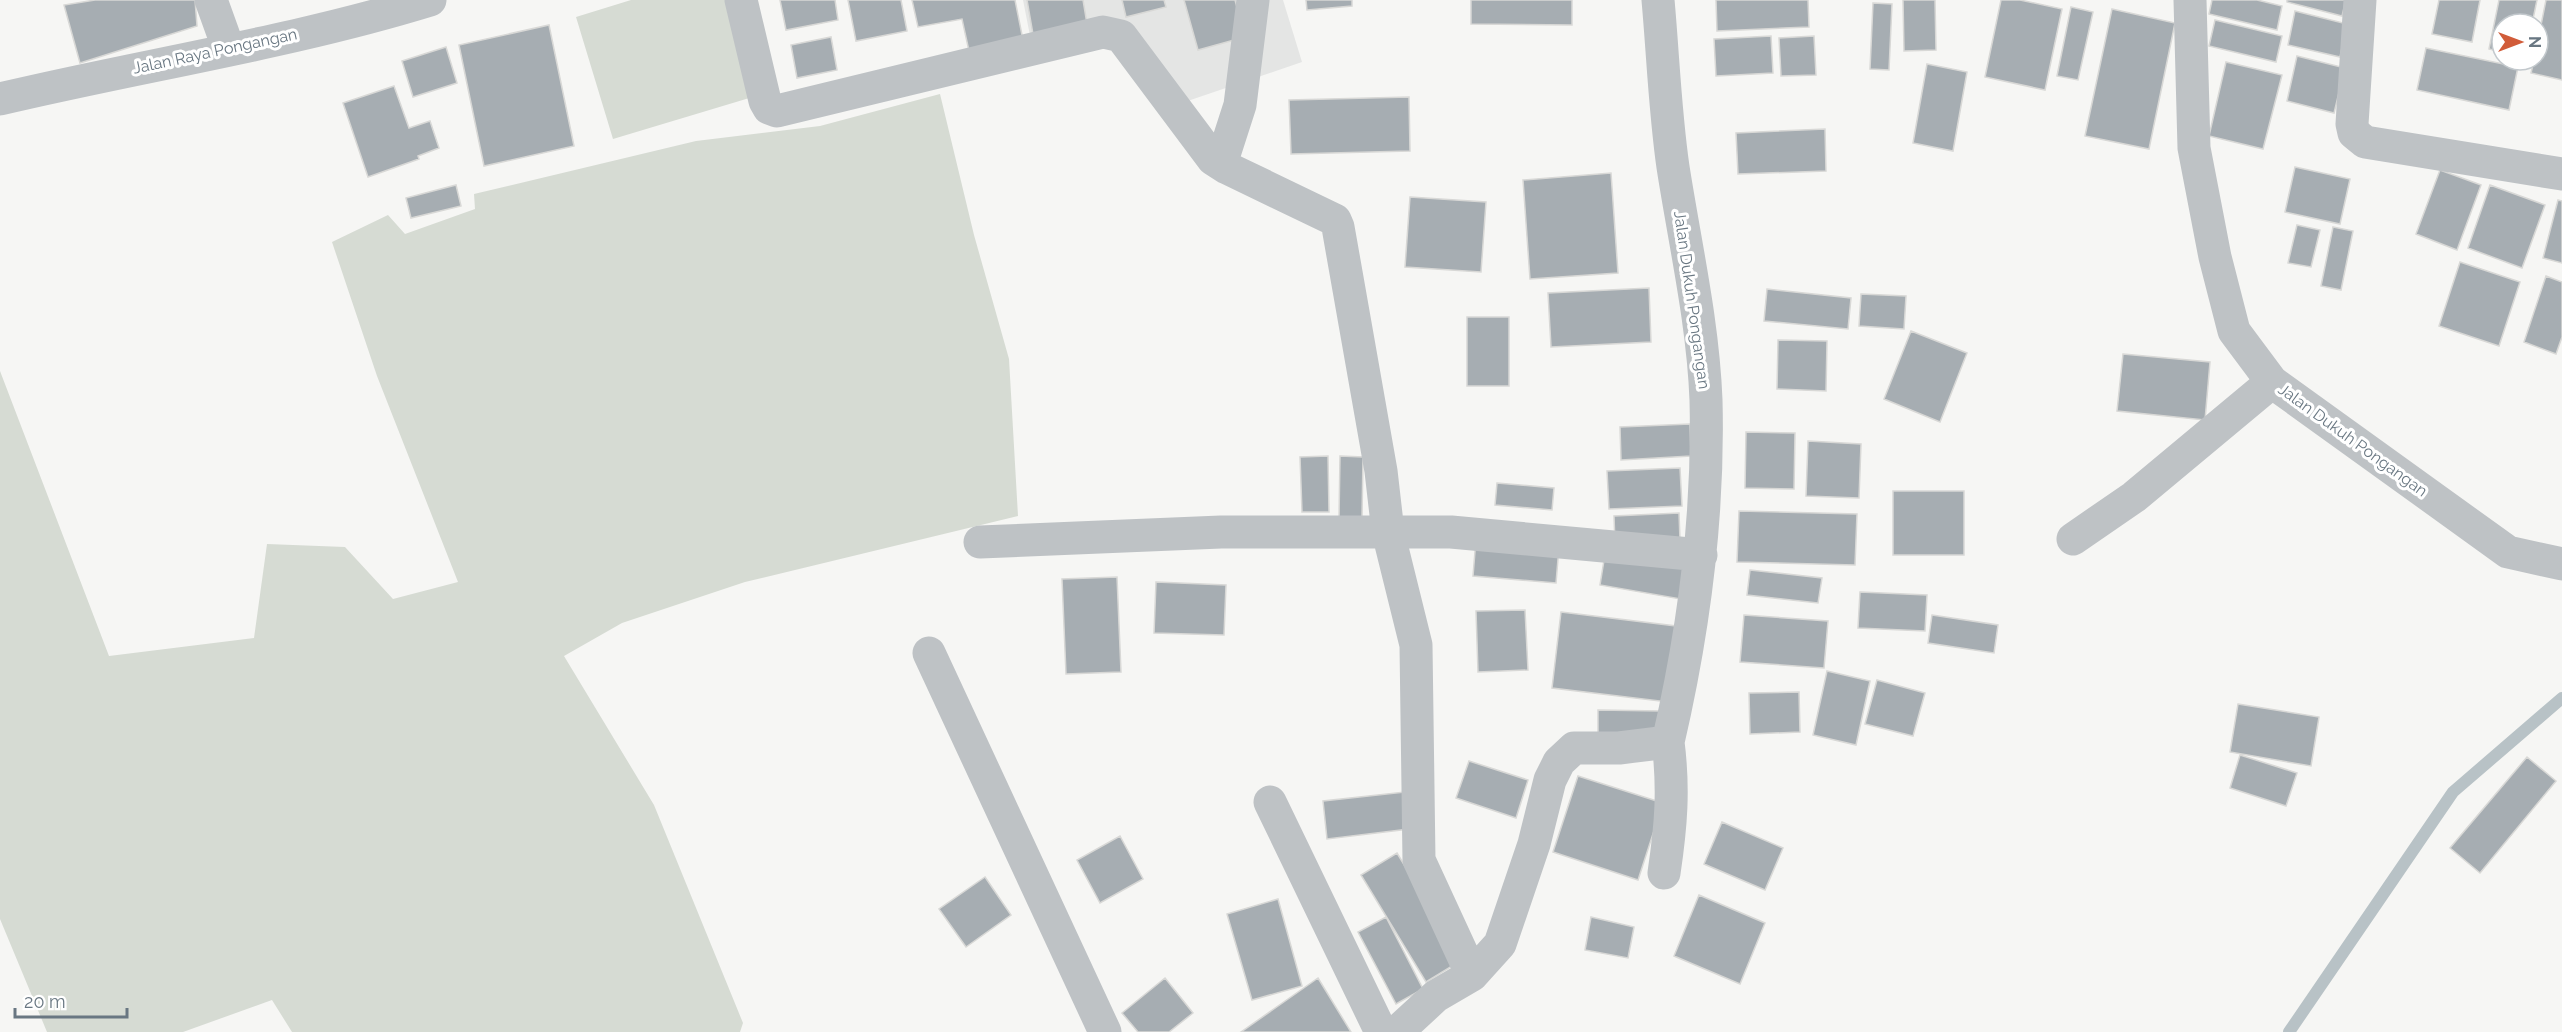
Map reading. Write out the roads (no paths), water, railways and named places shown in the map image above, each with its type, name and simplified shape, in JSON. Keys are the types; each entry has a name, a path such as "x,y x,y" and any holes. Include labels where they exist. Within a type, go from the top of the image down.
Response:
{"street":[{"path":"211,0 229,50"},
{"name":"Jalan Raya Pongangan","path":"0,99 124,70 229,50 430,0"},
{"path":"741,0 765,101 769,108 777,111 1103,32 1121,36 1213,159 1328,215 1338,227 1381,471 1388,532 1416,645 1419,860 1472,975"},
{"path":"1221,164 1240,105 1253,0"},
{"name":"Jalan Dukuh Pongangan","path":"1659,0 1672,164 1696,304 1706,399 1701,555 1682,681 1668,742 1673,779 1672,813 1664,873"},
{"name":"Jalan Dukuh Pongangan","path":"2190,0 2194,148 2215,257 2234,331 2272,382 2508,552 2562,564"},
{"path":"2360,0 2352,124 2360,139 2365,142 2562,174"},
{"path":"2073,539 2134,497 2272,382"},
{"path":"980,542 1221,532 1451,532 1701,555"},
{"path":"929,652 1105,1032"},
{"path":"1397,1032 1436,996 1472,975 1500,944 1534,844 1550,780 1559,762 1574,748 1619,748 1668,742"},
{"path":"1270,802 1381,1032"}],"waterway":[{"path":"2289,1032 2453,792 2562,698"}]}
